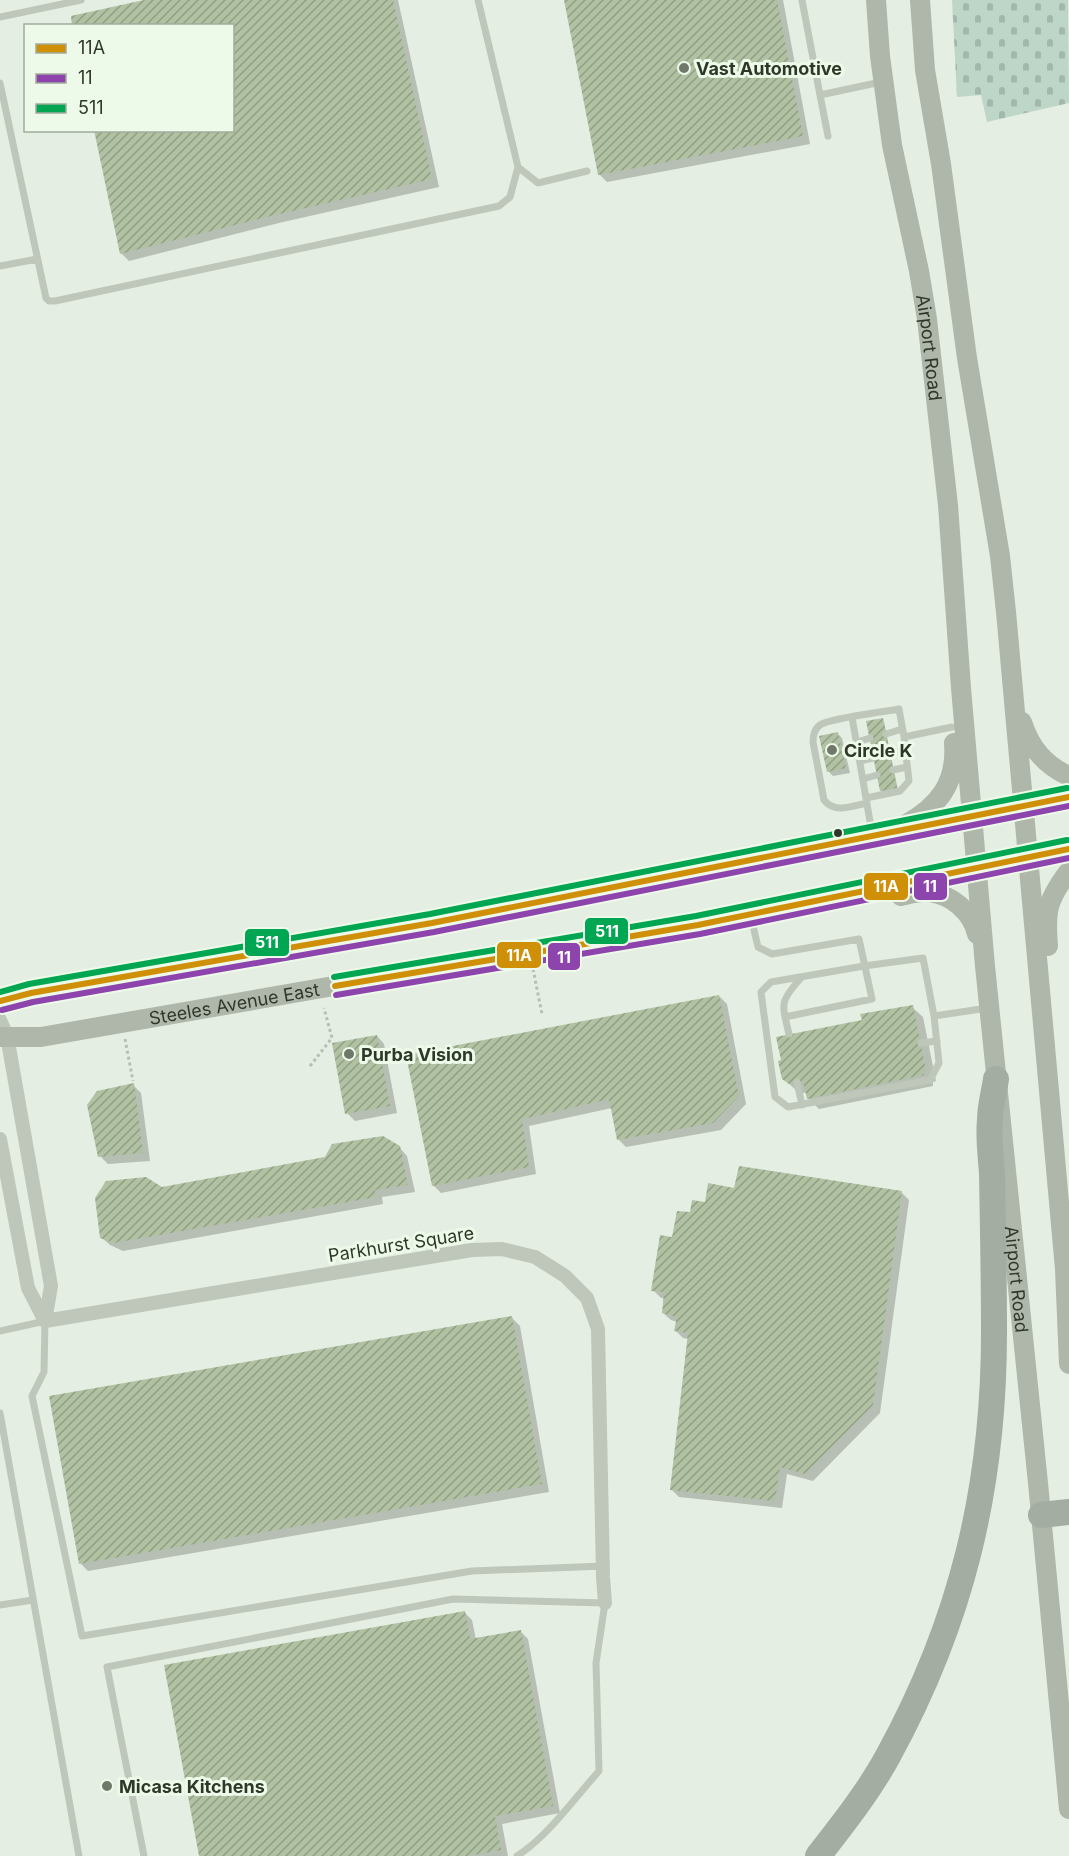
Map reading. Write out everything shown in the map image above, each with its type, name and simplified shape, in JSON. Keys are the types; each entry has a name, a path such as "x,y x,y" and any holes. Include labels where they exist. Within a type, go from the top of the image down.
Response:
{"highway":[{"path":"818,1856 888,1757 913,1707 947,1626 975,1528 983,1488 993,1392 994,1275 990,1119 996,1079"},
{"path":"1041,1515 1069,1512"}],"main road":[{"name":"Airport Road","path":"876,0 883,81 892,145 927,319 948,505 985,966 1069,1809"},
{"name":"Airport Road","path":"920,0 925,70 941,164 967,358 1000,556 1065,1269 1069,1364"},
{"path":"880,835 927,811 945,789 953,774 954,764 951,714 961,688"},
{"path":"1013,691 1027,738 1032,747 1060,773 1069,776"},
{"path":"0,1001 31,993 444,921 1069,797"},
{"name":"Steeles Avenue East","path":"2,1031 41,1036 698,925 1069,849"},
{"path":"1044,1025 1053,1000 1047,934 1048,909 1053,892 1069,871"},
{"path":"860,892 882,899 931,892 948,899 965,910 972,918 985,966"}],"street":[{"path":"2,1031 51,1286 45,1321"},
{"path":"0,1139 28,1288 45,1321"},
{"name":"Parkhurst Square","path":"45,1321 472,1250 502,1249 535,1257 565,1276 587,1298 598,1329 605,1603"}],"lane":[{"path":"0,17 81,0"},
{"path":"0,82 46,298 55,301 499,206 510,197 518,166 478,0"},
{"path":"802,0 828,136"},
{"path":"820,95 883,81"},
{"path":"518,166 538,183 587,171"},
{"path":"0,266 37,259"},
{"path":"899,709 903,733 909,782 900,791 842,808 828,806 824,800 813,742 813,734 820,725 899,709"},
{"path":"852,717 867,800 880,835"},
{"path":"886,734 952,727"},
{"path":"856,742 870,738"},
{"path":"890,754 905,750"},
{"path":"860,761 873,758"},
{"path":"893,770 907,767"},
{"path":"863,778 877,775"},
{"path":"751,914 759,947 772,954 859,939 872,999 785,1017"},
{"path":"923,958 934,1016 939,1063 930,1080 788,1107 775,1097 761,992 771,982 864,966 923,958"},
{"path":"789,1034 783,1004 788,992 801,978"},
{"path":"934,1016 989,1008"},
{"path":"921,1043 937,1041"},
{"path":"797,1082 802,1105"},
{"path":"0,1331 45,1321 44,1372 32,1396 82,1636 472,1571 604,1566"},
{"path":"0,1413 80,1856"},
{"path":"0,1605 33,1599"},
{"path":"144,1856 107,1667 453,1599 605,1603 596,1663 599,1771 529,1848 517,1856"}],"path":[{"path":"532,967 542,1014"},
{"path":"310,1066 332,1038 324,1008"},
{"path":"124,1034 133,1081"}],"green space":[{"path":"952,0 1068,0 1069,103 987,122 981,95 957,97"}],"building":[{"path":"144,0 393,0 432,179 120,254 94,132 234,132 234,24 72,24 71,16"},
{"name":"Vast Automotive","path":"564,0 777,0 803,136 598,175"},
{"path":"883,718 897,788 880,791 866,721"},
{"path":"838,732 846,768 827,772 819,736"},
{"path":"719,995 739,1096 713,1123 617,1140 609,1099 522,1119 529,1167 432,1186 406,1055"},
{"path":"913,1005 926,1071 923,1072 924,1075 807,1099 803,1081 789,1084 782,1079 776,1037 862,1020 860,1014"},
{"path":"377,1035 390,1106 345,1114 332,1043"},
{"path":"134,1083 143,1153 98,1157 87,1105 97,1091"},
{"path":"383,1136 400,1146 408,1185 375,1190 376,1197 114,1243 100,1238 95,1198 106,1181 146,1177 162,1187 325,1157 332,1144"},
{"path":"739,1166 902,1191 873,1405 805,1474 780,1467 775,1501 670,1490 688,1333 674,1331 677,1317 662,1313 664,1292 651,1291 660,1235 672,1237 677,1211 690,1212 692,1200 705,1202 708,1183 734,1188"},
{"path":"512,1316 542,1484 79,1564 49,1396"},
{"path":"465,1611 470,1639 521,1630 553,1806 495,1816 501,1850 467,1856 199,1856 164,1665"}],"transit line":[{"name":"511","path":"0,992 29,984 430,914 1067,788"},
{"name":"11A","path":"0,1001 31,993 432,923 1069,797"},
{"name":"11","path":"2,1010 33,1002 434,932 1069,806"},
{"name":"511","path":"334,977 696,916 1067,840"},
{"name":"11A","path":"335,986 698,925 1069,849"},
{"name":"11","path":"336,995 700,934 1069,858"}],"place":[{"name":"Vast Automotive","path":"684,68"},
{"name":"Circle K","path":"832,750"},
{"name":"Purba Vision","path":"349,1054"},
{"name":"Micasa Kitchens","path":"107,1786"}]}
